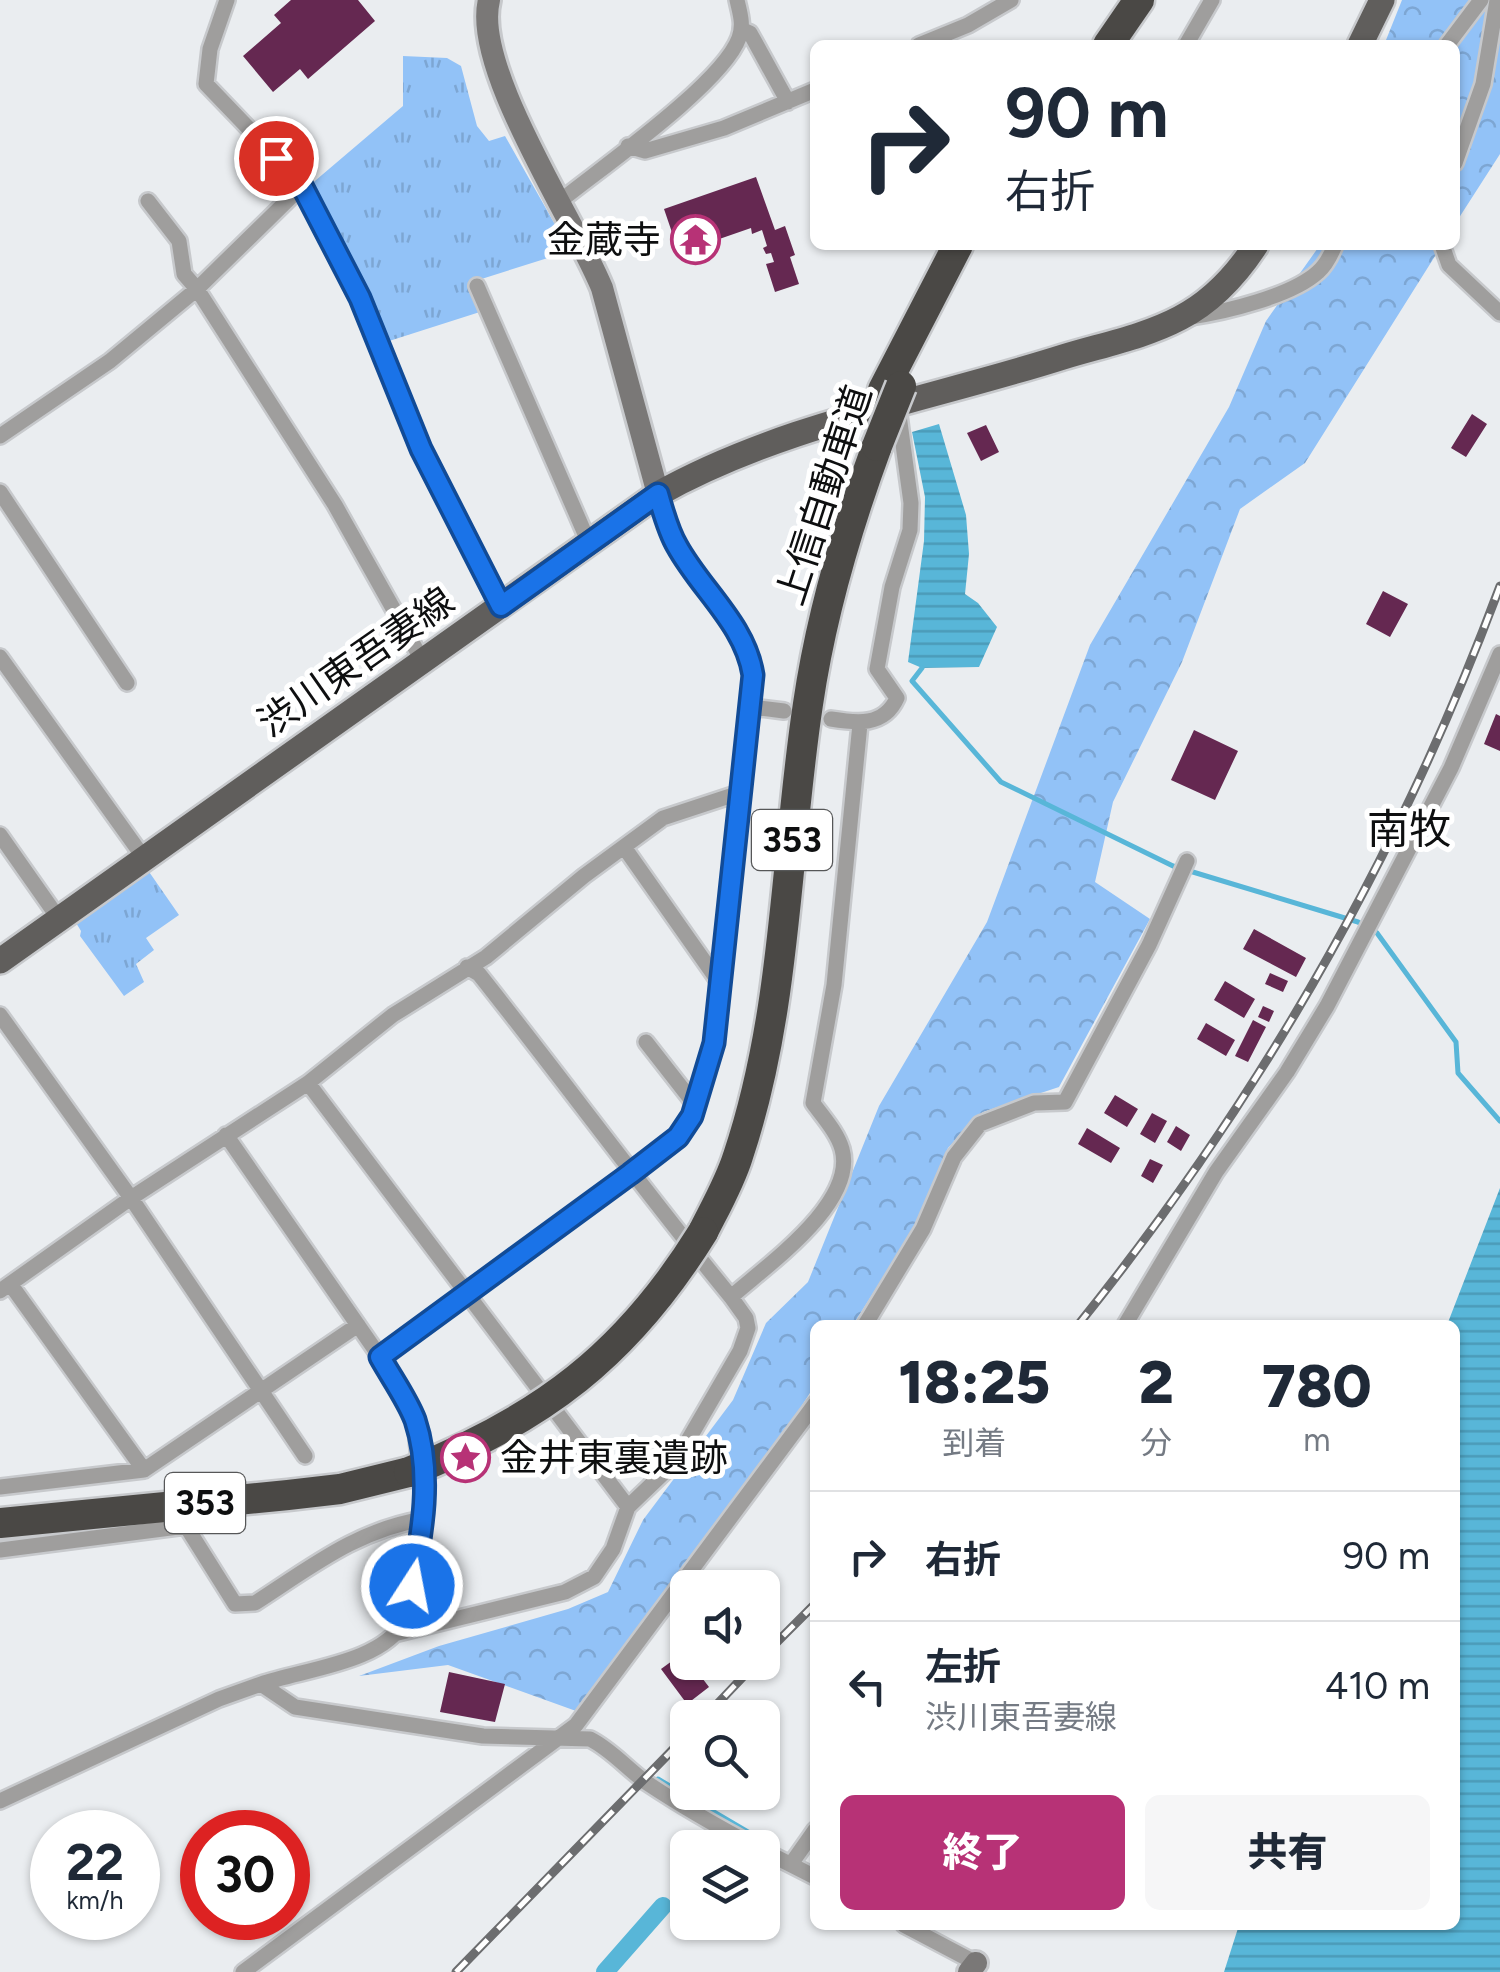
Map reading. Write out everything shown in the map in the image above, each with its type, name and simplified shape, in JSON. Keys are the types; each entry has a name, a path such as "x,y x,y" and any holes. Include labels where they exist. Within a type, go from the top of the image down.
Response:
{"highway":[{"path":"1093,40 1119,0"},
{"path":"1111,40 1139,0"},
{"name":"上信自動車道","path":"0,1523 306,1493 378,1481 476,1429 559,1377 605,1336 696,1230 722,1161 747,1073 762,996 792,700 823,565 870,444 914,358 956,250"},
{"name":"上信自動車道","path":"948,276 970,250"},
{"name":"上信自動車道","path":"0,1508 275,1483 408,1465"}],"main road":[{"path":"1362,40 1382,0"},
{"name":"渋川東吾妻線","path":"0,961 588,543 700,470 755,448 1045,363 1181,318 1231,279 1252,250"}],"street":[{"path":"228,0 210,48 206,84 300,182 360,298 421,449 501,606"},
{"path":"380,1357 678,1137 696,1106 714,1043 739,793 752,707 750,654 676,545 658,494 602,288 516,116 488,44 489,0"},
{"path":"931,40 968,25 1011,0"},
{"path":"1189,40 1212,0"},
{"path":"1452,40 1481,0"},
{"path":"1460,149 1483,84 1497,0"},
{"path":"559,202 700,89 728,59 741,11"},
{"path":"741,11 788,102"},
{"path":"628,146 645,151 724,128 810,92"},
{"path":"0,436 110,362 198,289 294,193 300,182"},
{"path":"148,201 180,241 184,274 198,289 335,506 422,660"},
{"path":"1181,318 1211,314 1279,293 1321,270 1332,250"},
{"path":"1444,250 1449,265 1500,314"},
{"path":"477,286 588,543"},
{"path":"830,719 860,724 881,717 894,706 896,698 877,669 892,587 910,530 912,503 898,404"},
{"path":"0,492 128,683"},
{"path":"1128,1320 1216,1172 1288,1072 1327,1006 1451,768 1500,654"},
{"path":"0,656 144,858"},
{"path":"752,707 784,711"},
{"path":"731,1297 825,1211 842,1178 842,1146 813,1103 834,986 860,724"},
{"path":"144,1470 5,1288 226,1134 308,1083 393,1015 486,957 663,818 739,793"},
{"path":"0,835 59,918"},
{"path":"624,847 721,985"},
{"path":"868,1320 924,1229 954,1157 980,1124 1034,1103 1065,1102 1141,960 1187,861"},
{"path":"398,1633 581,1587 602,1566 628,1507 676,1461 740,1351 748,1328 746,1318 731,1297 630,1174 514,1018 479,974 467,967"},
{"path":"0,1015 132,1198 305,1456"},
{"path":"646,1042 696,1106"},
{"path":"308,1083 628,1507"},
{"path":"0,1800 219,1700 375,1651 398,1633 405,1620 425,1518 414,1419 380,1357 226,1134"},
{"path":"0,1487 144,1470 358,1326"},
{"path":"243,1972 576,1726 810,1411"},
{"path":"0,1550 186,1526 235,1604 255,1603 355,1538 395,1523 425,1518"},
{"path":"261,1684 295,1707 483,1736 590,1739 604,1746 643,1780 723,1830"},
{"path":"791,1864 810,1837"},
{"path":"780,1859 810,1875"},
{"path":"912,1930 973,1968"}],"green space":[{"path":"1402,0 1500,0 1500,154 1460,216 1460,40 1386,40"},
{"path":"403,56 447,58 461,66 477,126 489,141 505,136 570,251 472,282 483,311 386,342 309,186 403,106"},
{"path":"1316,250 1439,250 1305,463 1240,509 1182,662 1113,802 1095,882 1150,919 1059,1087 983,1112 948,1148 913,1230 856,1320 810,1320 810,1393 773,1451 683,1570 670,1570 670,1587 576,1711 448,1665 359,1676 439,1646 568,1609 608,1592 643,1520 733,1400 766,1323 808,1282 879,1106 987,922 1090,645 1229,407 1266,321"},
{"path":"145,866 179,915 146,938 154,950 136,964 144,982 124,996 80,936 73,918"}],"shaded area":[{"path":"939,424 966,515 969,554 965,594 978,603 997,627 979,667 922,668 908,662 924,541 925,497 912,432"},
{"path":"1500,1188 1500,1972 1224,1972 1237,1930 1460,1930 1460,1320 1449,1320"}],"building":[{"path":"291,0 358,0 375,21 308,79 300,69 273,92 243,56 281,23 274,15"},
{"name":"金蔵寺","path":"756,177 775,230 785,226 795,255 790,257 799,284 775,292 766,264 774,262 771,253 766,254 763,248 767,246 762,230 752,234 751,228 679,253 664,209"},
{"path":"1472,414 1487,424 1466,457 1451,448"},
{"path":"986,425 999,452 981,461 967,433"},
{"path":"1383,591 1408,604 1390,637 1366,624"},
{"path":"1496,714 1500,716 1500,751 1484,744"},
{"path":"1194,730 1238,751 1215,800 1171,780"},
{"path":"1254,929 1306,958 1296,977 1243,949"},
{"path":"1270,973 1288,981 1283,992 1265,984"},
{"path":"1225,981 1255,999 1244,1018 1214,1000"},
{"path":"1263,1006 1274,1011 1269,1022 1258,1017"},
{"path":"1253,1020 1266,1027 1248,1062 1235,1056"},
{"path":"1206,1023 1235,1040 1226,1056 1197,1039"},
{"path":"1115,1095 1138,1109 1127,1127 1104,1113"},
{"path":"1152,1113 1167,1121 1155,1143 1140,1134"},
{"path":"1176,1126 1190,1135 1181,1151 1167,1142"},
{"path":"1087,1128 1120,1148 1111,1163 1078,1144"},
{"path":"1150,1159 1163,1165 1153,1183 1141,1176"},
{"path":"670,1662 670,1680 704,1680 709,1687 692,1700 684,1700 661,1669"},
{"path":"449,1672 505,1684 495,1722 440,1712"}],"waterway":[{"path":"922,668 912,681 1001,782 1173,866 1358,922 1377,933 1456,1042 1458,1073 1500,1121"},
{"path":"658,1779 745,1830"},
{"path":"605,1972 663,1906"}],"railway":[{"path":"1082,1320 1206,1153 1319,973 1417,784 1500,586"},
{"path":"780,1639 810,1609"},
{"path":"721,1700 740,1680"},
{"path":"456,1972 670,1752"}],"place":[{"name":"金蔵寺","path":"696,240"},
{"name":"金井東裏遺跡","path":"465,1458"}],"district":[{"name":"南牧","path":"1409,829"}],"route":[{"path":"276,158 300,182 360,298 421,449 501,606 658,494 676,545 739,634 750,654 753,675 714,1043 692,1116 678,1137 380,1357 414,1419 420,1445 425,1518 412,1586"}]}
